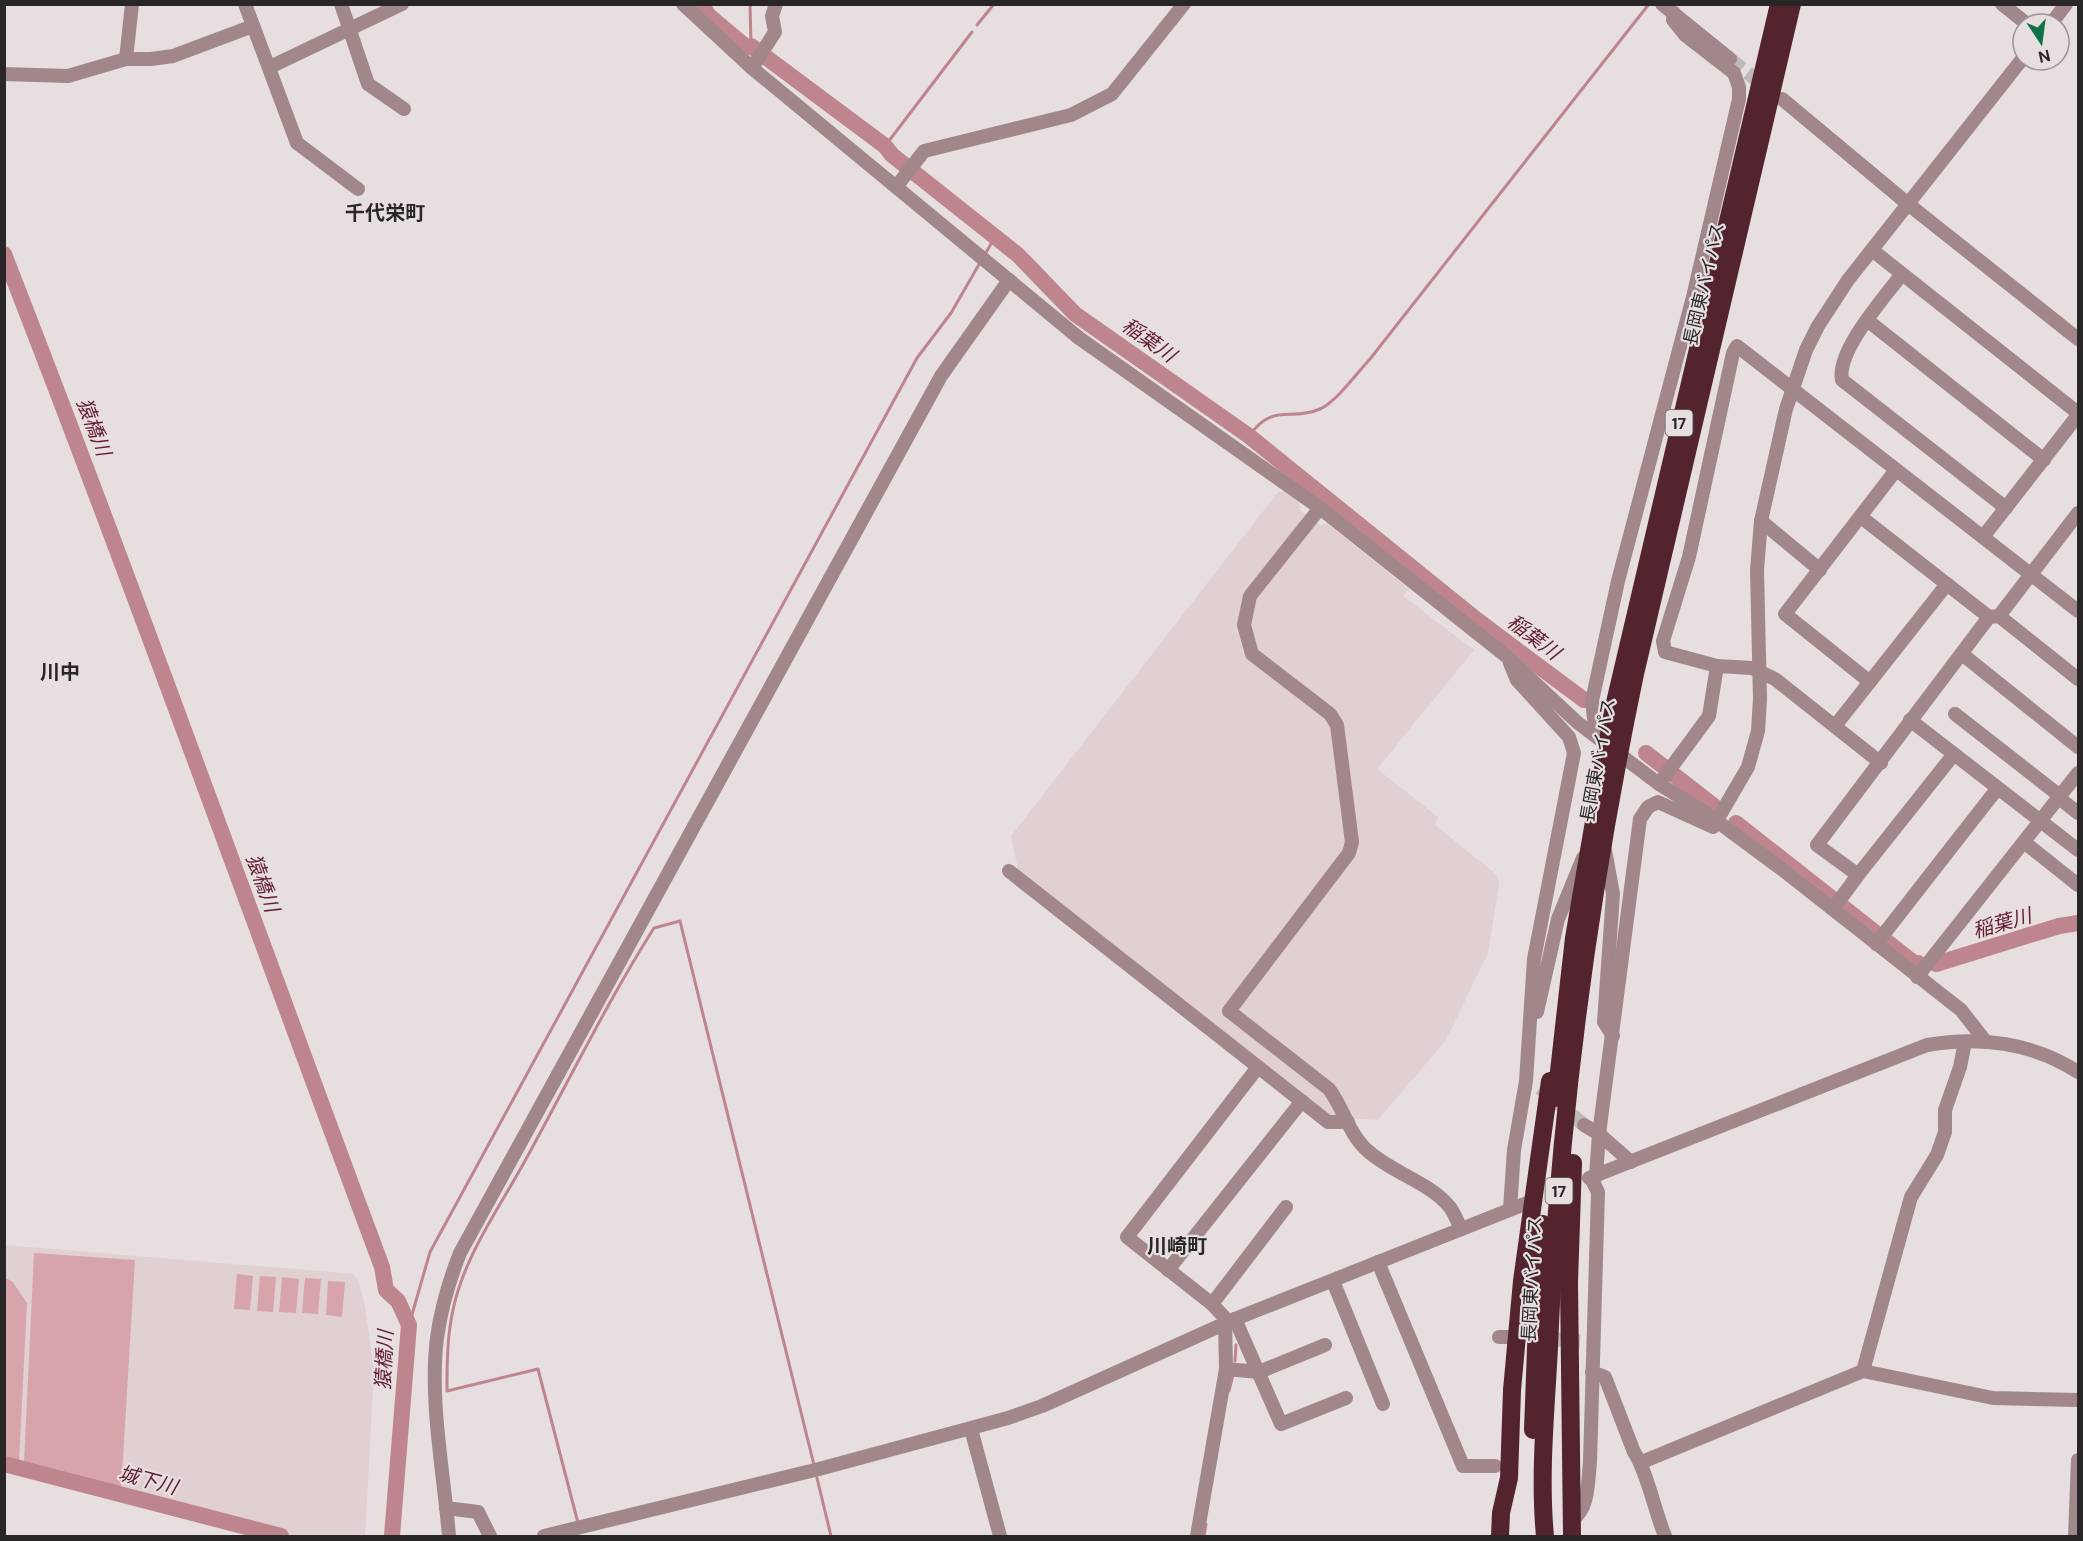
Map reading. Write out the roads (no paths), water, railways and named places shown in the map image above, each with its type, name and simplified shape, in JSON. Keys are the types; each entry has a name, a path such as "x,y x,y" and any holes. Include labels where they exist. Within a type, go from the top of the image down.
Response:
{"highway":[{"name":"長岡東バイパス","path":"1545,1536 1545,1455 1551,1288 1560,1171 1607,745 1640,586 1779,4"},
{"name":"長岡東バイパス","path":"1607,745 1658,569 1792,4"},
{"name":"17","path":"1760,142 1798,4"},
{"name":"長岡東バイパス","path":"1533,1536 1538,1294 1553,1121 1574,938 1597,846"},
{"name":"17","path":"1500,1536 1503,1497 1509,1478 1512,1390 1522,1281 1564,981 1574,938"},
{"name":"17","path":"1573,1531 1569,1282 1580,997"},
{"path":"1509,1478 1510,1536"}],"street":[{"path":"126,59 132,4"},
{"path":"245,4 297,142 358,189"},
{"path":"341,4 352,28 369,84 404,109"},
{"path":"270,67 402,4"},
{"path":"683,4 710,32 898,184 1079,338 1320,508 1506,656 1555,704 1607,745 1661,780 1717,821 1961,1010 1986,1042"},
{"path":"753,66 769,45 775,32 772,16 776,4"},
{"path":"898,184 924,151 1071,115 1097,104 1112,94 1184,4"},
{"path":"1662,4 1731,60"},
{"path":"1607,745 1592,700 1618,581 1693,297 1739,99 1739,87 1734,73 1685,35 1673,20 1674,14"},
{"path":"4,74 68,76 126,59 173,56 254,26"},
{"path":"1573,1531 1581,1512 1588,1481 1592,1372 1587,1340 1598,1192 1593,1182 1596,1176 1599,1134 1640,819 1648,807 1659,802 1713,827 1743,777 1753,750 1759,717 1757,570 1761,520 1792,387 1818,326 1872,249 2012,72"},
{"path":"1782,99 1908,204 2079,339"},
{"path":"1872,249 2079,414 1983,537"},
{"path":"1902,274 1867,320 1840,370 1842,380 2006,508"},
{"path":"449,1536 436,1406 435,1361 444,1303 460,1253 941,376 1009,280"},
{"path":"1867,320 2044,460"},
{"path":"1881,763 1775,679 1758,670 1717,666 1665,652 1663,641 1689,557 1733,353 1737,346 2079,611"},
{"path":"1870,682 1785,614 1896,470"},
{"path":"1320,508 1250,596 1244,625 1252,654 1330,714 1337,725 1352,842 1349,853 1229,1011 1329,1089 1341,1104 1352,1135 1366,1150 1386,1166 1439,1196 1450,1207 1461,1229"},
{"path":"1861,517 1947,584 2079,679"},
{"path":"1761,520 1820,570"},
{"path":"1858,875 1817,845 1962,654 2076,523"},
{"path":"1835,726 1947,584"},
{"path":"1962,654 2079,747"},
{"path":"1506,656 1517,680 1569,736 1574,753 1534,959 1527,1081 1514,1150 1510,1209"},
{"path":"1661,780 1709,716 1717,666"},
{"path":"1955,714 2079,813"},
{"path":"1910,720 2079,850"},
{"path":"1833,909 1954,754"},
{"path":"1917,977 2079,773"},
{"path":"1876,944 1997,789"},
{"path":"2024,842 2079,885"},
{"path":"1528,1049 1558,919 1597,846"},
{"path":"1597,846 1611,880 1613,905 1604,1022 1613,1036"},
{"path":"1009,871 1328,1122 1348,1122"},
{"path":"1863,1371 1911,1197 1937,1155 1945,1132 1945,1110 1960,1067 1965,1042"},
{"path":"1581,1181 1913,1049 1941,1043 1986,1042 2043,1052 2079,1072"},
{"path":"1258,1067 1128,1237 1212,1304 1230,1322 1259,1372 1281,1424 1346,1398"},
{"path":"1527,1081 1540,1088"},
{"path":"1167,1270 1302,1101"},
{"path":"1584,1125 1599,1134 1631,1162"},
{"path":"544,1536 971,1429 1042,1406 1230,1322 1527,1203"},
{"path":"1212,1304 1286,1208"},
{"path":"1377,1262 1463,1466 1495,1466"},
{"path":"1333,1281 1383,1404"},
{"path":"1197,1536 1226,1369 1230,1322"},
{"path":"1226,1369 1259,1372 1325,1345"},
{"path":"1642,1462 1863,1371 1993,1398 2079,1400"},
{"path":"1592,1372 1605,1377 1634,1452 1642,1462 1647,1486 1665,1536"},
{"path":"971,1429 1000,1536"},
{"path":"2075,1536 2079,1460"},
{"path":"1647,1486 1663,1513 1672,1536"},
{"path":"446,1508 478,1512 489,1536"}],"waterway":[{"name":"稲葉川","path":"701,4 709,16 746,47 751,46 885,146 892,155 1018,255 1075,314 1249,436 1477,620 1584,700"},
{"path":"750,4 751,46"},
{"path":"977,25 994,4"},
{"path":"1249,436 1266,419 1320,409 1346,387 1649,4"},
{"path":"885,146 972,32"},
{"path":"984,256 995,237"},
{"name":"猿橋川","path":"4,254 148,633 382,1267 386,1290 398,1301 409,1325 392,1536"},
{"path":"409,1325 430,1252 917,358 951,313 981,261"},
{"name":"稲葉川","path":"1646,753 1714,806"},
{"name":"稲葉川","path":"1736,823 1914,963 1918,963"},
{"path":"578,1523 538,1369 447,1391 451,1320 458,1290 474,1251 620,984 654,928 680,921 814,1465"},
{"name":"稲葉川","path":"1936,964 2059,926 2078,923"},
{"path":"1235,1361 1236,1345"},
{"path":"1229,1391 1233,1375"},
{"name":"城下川","path":"4,1464 281,1536"},
{"path":"817,1478 831,1536"},
{"path":"1204,1536 1206,1524"}],"tunnel":[{"path":"1731,60 1766,87"},
{"path":"1540,1088 1584,1125"},
{"path":"1510,1337 1580,1341"}],"district":[{"name":"千代栄町","path":"385,213"},
{"name":"川中","path":"60,672"},
{"name":"川崎町","path":"1177,1246"}]}
